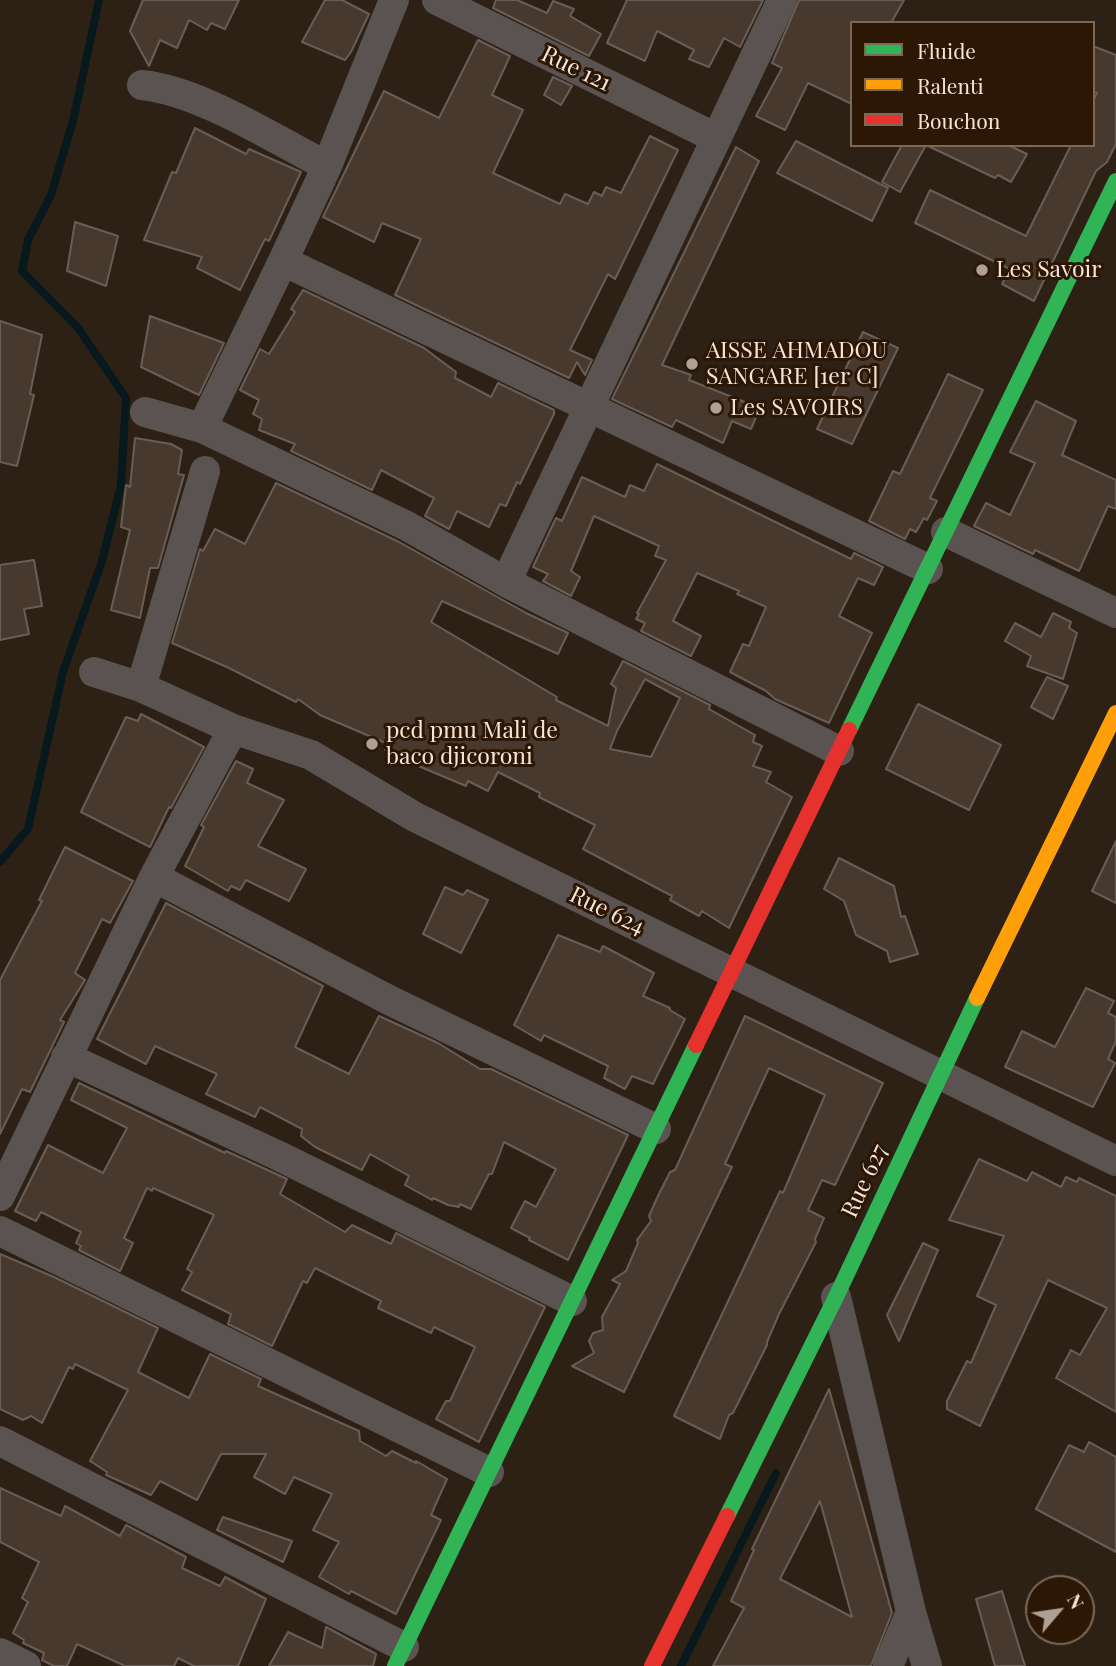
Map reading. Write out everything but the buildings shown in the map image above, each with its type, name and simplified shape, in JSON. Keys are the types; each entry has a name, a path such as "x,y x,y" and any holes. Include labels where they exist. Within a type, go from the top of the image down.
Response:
{"street":[{"path":"202,428 327,166 394,0"},
{"name":"Rue 121","path":"437,0 716,138"},
{"path":"506,582 782,0"},
{"path":"142,85 167,88 211,106 327,166"},
{"path":"0,1441 399,1656 1116,181"},
{"path":"283,261 928,569"},
{"path":"145,412 202,428 407,526 506,582 839,751"},
{"path":"141,687 205,471"},
{"path":"946,532 1116,613"},
{"name":"Rue 624","path":"94,672 141,687 233,729 311,755 415,817 1116,1161"},
{"name":"Rue 627","path":"652,1666 836,1297 940,1073 1116,713"},
{"path":"0,1196 154,877 233,729"},
{"path":"154,877 389,1000 656,1129"},
{"path":"66,1057 279,1156 572,1301"},
{"path":"0,1231 489,1472"},
{"path":"836,1297 911,1612 927,1666"},
{"path":"888,1666 911,1612"},
{"path":"0,1653 26,1666"}],"waterway":[{"path":"0,862 28,829 63,672 102,561 121,485 126,398 78,328 22,271 28,240 51,195 73,121 99,0"},
{"path":"681,1666 776,1473"}],"traffic: fast":[{"path":"849,730 1116,181"},
{"path":"727,1516 836,1297 977,998"},
{"path":"395,1666 696,1045"}],"traffic: slow":[{"path":"977,998 1116,713"}],"traffic: jam":[{"path":"696,1045 849,730"},
{"path":"652,1666 727,1516"}],"place":[{"name":"Les Savoir","path":"982,270"},
{"name":"AISSE AHMADOU SANGARE [1er C]","path":"692,364"},
{"name":"Les SAVOIRS","path":"716,408"},
{"name":"pcd pmu Mali de baco djicoroni","path":"372,744"}]}
